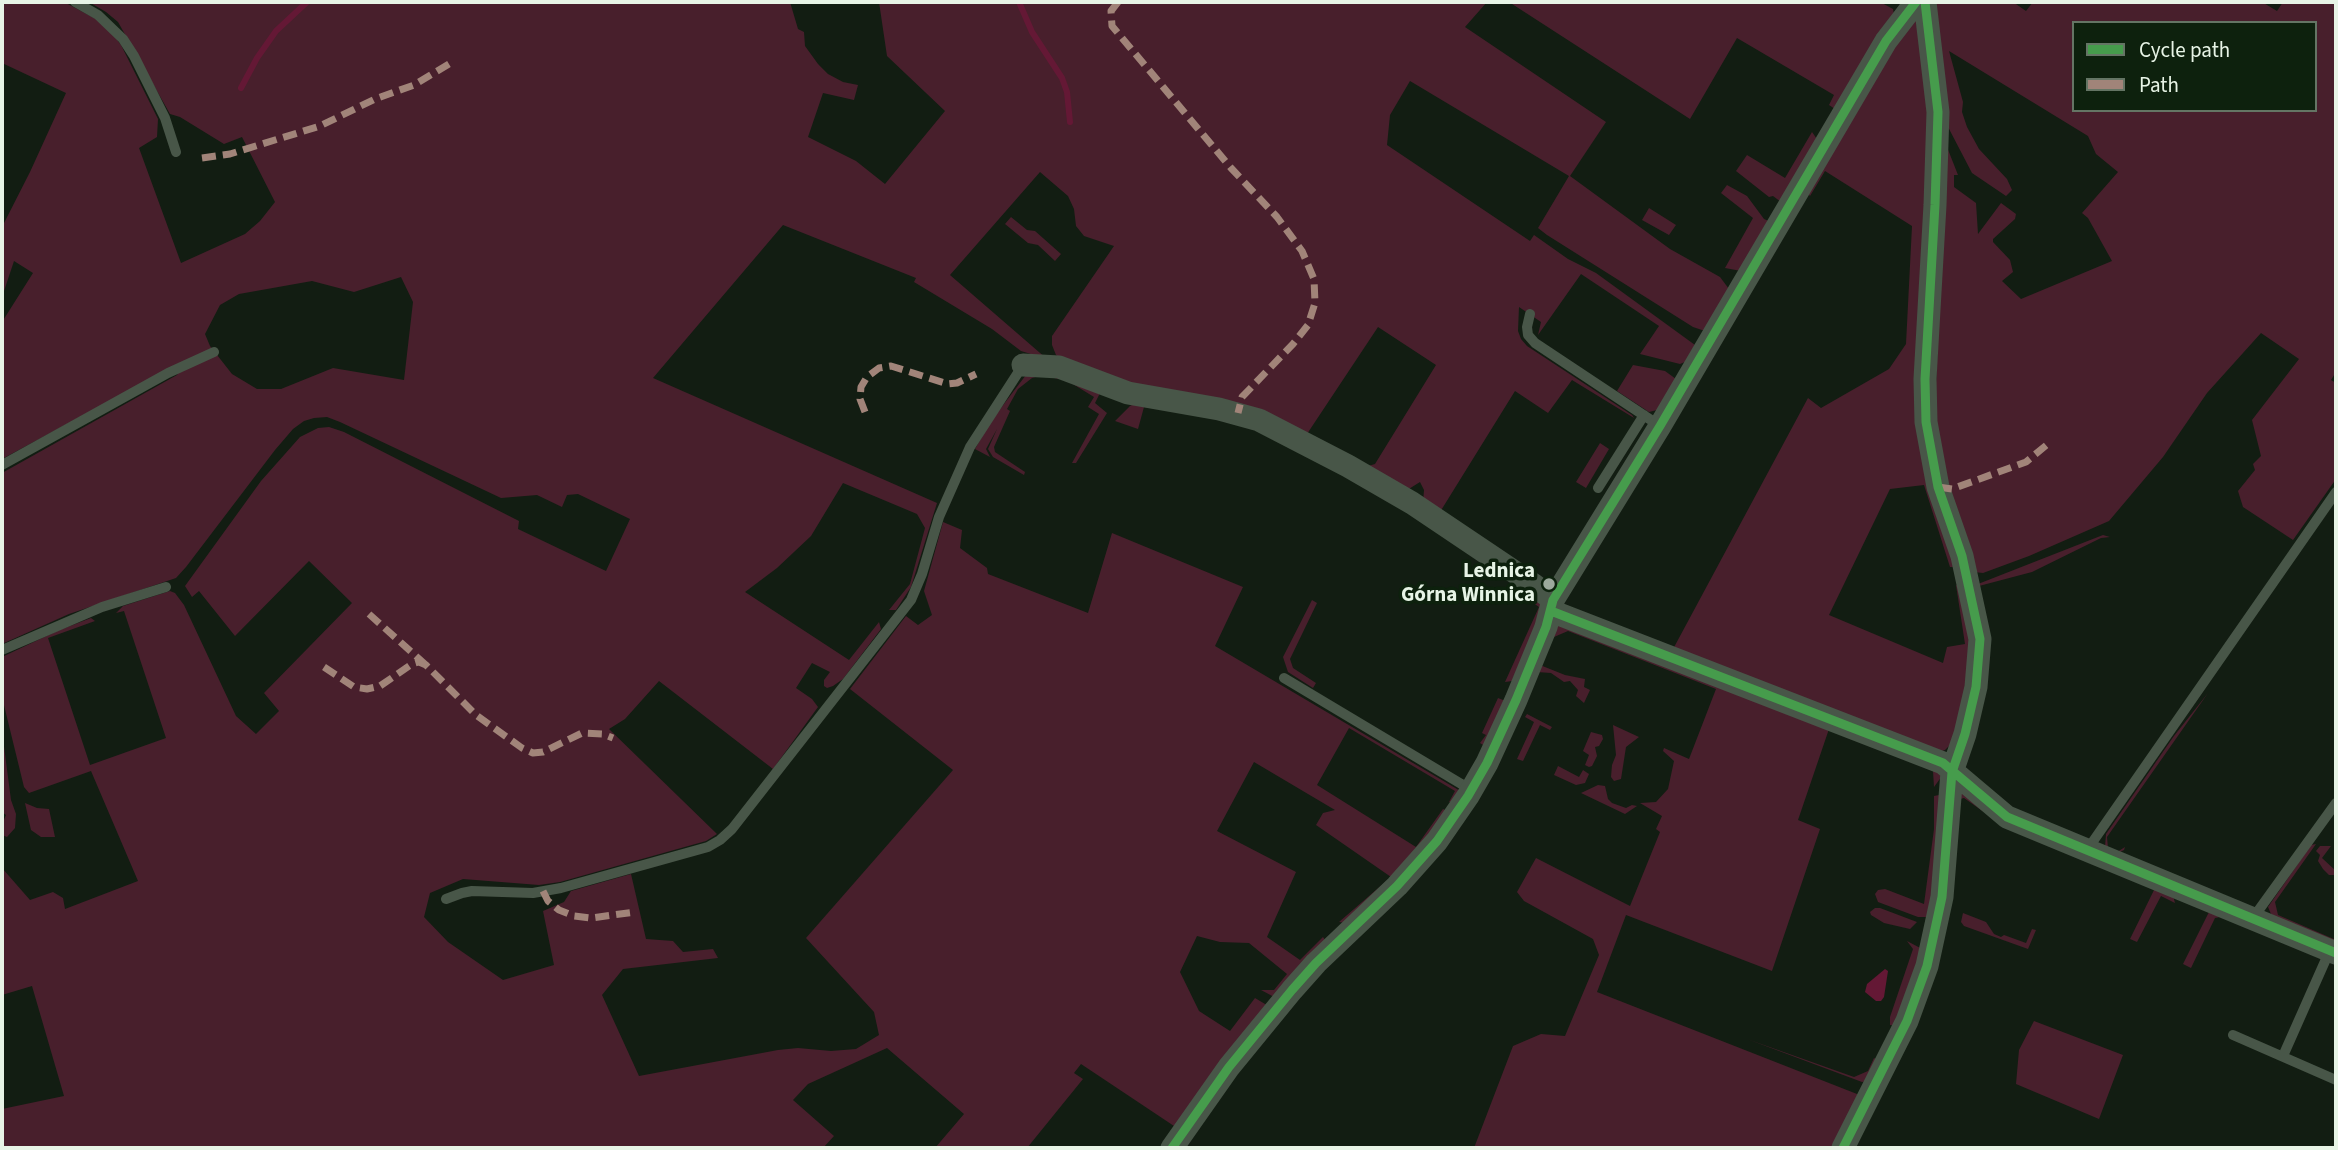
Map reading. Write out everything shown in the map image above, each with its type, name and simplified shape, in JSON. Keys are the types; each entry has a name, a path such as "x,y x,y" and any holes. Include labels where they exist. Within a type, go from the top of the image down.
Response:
{"street":[{"path":"1172,1148 1229,1067 1292,990 1316,963 1397,886 1437,841 1475,784 1516,701 1552,606 1626,462 1873,62 1913,5"},
{"path":"1843,1148 1907,1021 1927,966 1942,897 1952,772 1965,734 1976,687 1980,639 1962,556 1938,487 1926,422 1925,379 1936,205 1938,112 1913,5"},
{"path":"1023,365 1059,367 1128,393 1219,409 1259,420 1412,503 1529,582 1552,606 1943,763 2007,817 2333,951"}],"lane":[{"path":"75,2 98,15 112,27 128,48 165,118 176,152"},
{"path":"1530,314 1528,335 1535,343 1652,421"},
{"path":"2,466 168,373 215,352"},
{"path":"446,899 472,891 533,893 561,888 708,847 726,835 911,600 922,574 939,517 964,459 989,415 1023,365"},
{"path":"1598,488 1626,462"},
{"path":"2087,850 2336,492"},
{"path":"2,650 81,615 166,587"},
{"path":"1284,678 1463,785 1475,784"},
{"path":"2253,918 2336,803"},
{"path":"2283,1056 2333,951"},
{"path":"2233,1035 2336,1080"}],"shaded area":[{"path":"2,2 64,2 109,29 121,45 158,119 157,137 139,148 181,263 245,234 275,202 242,137 224,144 180,117 170,114 118,22 89,2 790,2 798,29 804,32 805,46 818,64 828,74 843,82 858,85 854,100 823,93 808,137 856,161 885,184 945,111 887,56 879,2 1487,2 1465,27 1606,122 1570,176 1670,249 1720,277 1732,293 1713,325 1706,331 1702,330 1693,327 1547,235 1538,228 1569,176 1410,81 1390,115 1387,145 1530,241 1534,235 1568,259 1596,273 1695,345 1685,362 1680,364 1640,354 1659,326 1581,274 1538,335 1541,322 1519,307 1518,331 1527,346 1634,418 1572,380 1548,413 1515,391 1440,512 1527,573 1481,545 1423,503 1424,490 1420,482 1404,492 1361,468 1360,462 1368,466 1375,464 1436,365 1378,327 1307,434 1331,447 1329,450 1247,411 1126,388 1063,362 1056,355 1052,336 1114,246 1084,236 1076,226 1074,209 1068,196 1040,172 950,275 1047,359 1021,351 992,329 914,282 916,278 783,225 653,378 937,503 911,587 896,610 889,610 910,584 925,528 917,514 843,483 811,536 777,568 745,592 849,660 879,622 881,629 843,679 833,686 824,686 824,680 830,672 812,663 796,688 812,699 818,707 773,769 659,681 625,719 609,729 717,834 706,841 560,882 539,885 463,879 430,893 424,917 448,942 503,980 554,965 543,911 564,902 571,891 631,874 646,939 673,941 683,952 713,949 718,958 623,969 602,995 639,1076 778,1050 856,1049 879,1035 874,1012 806,938 953,770 850,689 906,616 918,625 932,615 924,591 943,522 962,530 960,548 987,568 988,574 1088,613 1112,533 1243,587 1215,646 1462,792 1457,803 1449,802 1455,791 1349,728 1317,785 1416,847 1443,809 1449,816 1392,884 1355,919 1346,923 1339,922 1391,877 1316,825 1323,813 1335,810 1254,762 1217,831 1296,872 1267,937 1300,960 1323,937 1328,944 1280,997 1276,998 1261,990 1274,990 1287,974 1249,943 1220,942 1197,936 1180,972 1199,1011 1230,1031 1255,998 1270,1007 1180,1125 1174,1126 1081,1064 1074,1073 1083,1079 1027,1148 935,1148 964,1114 887,1048 808,1084 793,1100 834,1136 823,1148 2,1148 2,1109 64,1096 32,986 2,995 2,868 30,900 53,892 63,898 65,909 138,881 91,771 29,793 24,787 2,697 2,657 91,618 95,621 48,638 90,765 166,738 124,611 116,613 123,606 170,591 175,593 184,605 236,716 256,734 279,711 264,693 352,603 309,561 235,636 199,591 192,597 185,586 261,481 300,437 318,428 329,427 344,432 519,521 518,529 606,571 630,519 578,494 567,495 562,507 537,495 501,498 340,422 327,417 314,418 293,429 176,578 69,614 2,644 2,473 177,375 186,360 2,459 2,322 33,273 14,261 2,291 2,227 66,93 2,63","holes":["401,277 413,302 404,380 333,368 281,389 257,389 232,374 210,346 205,334 220,305 239,294 312,281 354,292"]},
{"path":"1509,2 1880,2 1893,9 1894,14 1835,109 1829,105 1834,95 1737,38 1690,119"},
{"path":"1932,2 2013,2 2026,11 2033,2 2262,2 2277,11 2283,2 2336,2 2336,372 2331,380 2336,383 2336,479 2293,540 2243,507 2238,491 2255,470 2253,464 2261,456 2252,420 2299,359 2261,333 2207,393 2163,457 2109,521 2029,556 1983,573 1974,572 1947,493 1934,425 1947,147 1958,175 1954,175 1954,187 1976,203 1978,234 2001,203 2016,214 2015,219 1993,242 2010,260 2013,272 2002,281 2021,299 2112,261 2088,218 2082,213 2118,172 2096,154 2088,136 1949,51 1967,127 1979,149 2007,179 2012,190 2006,196 1972,173 1947,125"},
{"path":"1915,17 1929,87 1921,335 1956,567 1950,567 1924,485 1890,489 1829,615 1943,663 1947,647 1965,644 1956,585 1961,587 1966,600 1971,660 1953,742 1945,750 1936,753 1672,651 1808,398 1821,408 1889,369 1906,344 1912,226 1825,171 1810,196 1804,189 1900,28"},
{"path":"1812,132 1819,142 1781,202 1773,196 1769,197 1736,171 1747,155 1785,178"},
{"path":"1727,185 1747,196 1764,219 1771,222 1741,271 1725,268 1753,218 1721,193"},
{"path":"1649,208 1676,225 1669,235 1642,220"},
{"path":"1011,217 1027,230 1035,231 1061,254 1055,261 1038,245 1028,243 1005,224"},
{"path":"1633,365 1665,371 1676,379 1657,410 1649,412 1617,391"},
{"path":"1061,373 1058,379 1043,375 1032,378 1018,389 1007,409 1010,411 994,447 995,452 1025,472 1024,475 993,457 988,449 997,429 986,449 990,457 975,449 991,421 1026,375"},
{"path":"1068,381 1102,389 1095,403 1107,413 1076,463 1072,463 1099,414 1088,407 1094,397"},
{"path":"1140,401 1242,422 1144,407 1138,429 1115,421 1130,406"},
{"path":"1600,443 1609,449 1586,488 1576,482"},
{"path":"2103,535 2110,537 2101,538 2032,572 1979,586 1978,584"},
{"path":"1526,589 1544,608 1512,681 1505,682 1539,607 1516,591"},
{"path":"1312,600 1317,603 1290,659 1293,668 1316,683 1313,688 1288,672 1283,657"},
{"path":"1562,624 1936,767 1942,776 1934,787 1933,771 1829,729 1798,820 1820,829 1772,971 1626,915 1597,992 1857,1094 1861,1098 1836,1148 1474,1148 1513,1046 1541,1034 1565,1036 1599,955 1593,939 1524,901 1517,892 1536,858 1630,906 1660,832 1656,829 1662,816 1640,803 1656,802 1668,789 1674,761 1663,751 1664,748 1689,759 1716,689 1568,631 1554,637 1548,645 1557,626"},
{"path":"1540,665 1565,675 1585,679 1584,687 1590,690 1584,703 1576,696 1578,690 1570,681 1564,682 1551,673 1537,672"},
{"path":"2208,693 2107,837 2108,848 2117,852 2125,847 2124,850 2116,854 2109,852 2105,847 2106,834 2174,736"},
{"path":"1498,698 1508,702 1488,748 1480,743 1486,735 1482,733"},
{"path":"1527,714 1552,727 1550,730 1540,725 1523,761 1517,759 1534,722 1525,717"},
{"path":"1613,725 1639,737 1626,747 1621,779 1614,781 1611,777 1616,755"},
{"path":"2,731 11,800 16,814 15,828 7,837 2,835 2,824 6,815 2,812"},
{"path":"1591,732 1602,735 1603,739 1599,746 1595,747 1597,756 1589,767 1585,765 1589,755 1583,751"},
{"path":"1558,766 1579,777 1583,770 1589,774 1585,783 1576,785 1554,775"},
{"path":"1598,785 1605,786 1608,799 1612,803 1626,808 1637,806 1625,814 1581,793"},
{"path":"1962,792 2172,892 2175,903 2161,896 2137,942 2130,939 2155,888 1991,817 1964,798 1956,800"},
{"path":"1939,795 1942,798 1931,917 1918,917 1878,902 1875,894 1878,890 1885,889 1924,904 1934,829 1934,796"},
{"path":"25,803 49,809 55,837 41,837 31,830"},
{"path":"2316,844 2275,902 2278,915 2336,940 2336,945 2278,919 2271,914 2268,907 2311,845"},
{"path":"2320,846 2331,846 2322,858 2336,871 2334,875 2329,875 2318,861 2320,855 2316,851"},
{"path":"1875,908 1917,922 1910,929 1884,923 1871,915 1870,912"},
{"path":"2209,912 2220,917 2215,918 2191,968 2183,964"},
{"path":"1963,913 1986,922 1994,934 2026,943 2032,929 2036,930 2028,949 1964,926 1961,922"},
{"path":"1907,941 1924,950 1898,1026 1890,1025 1890,1017 1913,949"},
{"path":"1885,969 1888,971 1884,997 1881,1001 1876,1001 1865,992 1867,984"},
{"path":"2034,1021 2123,1055 2099,1119 2016,1084 2019,1050"},
{"path":"1747,1039 1854,1077 1868,1071 1874,1058 1881,1062 1868,1081 1862,1082"}],"waterway":[{"path":"241,88 276,31 307,2"},
{"path":"1019,2 1032,32 1062,78 1067,92 1070,122"}],"marked path":[{"path":"1118,2 1111,11 1112,26 1231,168 1277,217 1302,251 1314,279 1315,303 1308,325 1242,397 1238,413"},
{"path":"202,158 230,154 320,126 375,99 414,85 454,61"},
{"path":"865,412 860,399 861,387 867,377 879,368 891,366 948,384 976,374"},
{"path":"1938,487 1952,489 2026,462 2049,443"},
{"path":"369,614 426,665"},
{"path":"324,667 354,687 367,689 380,686 419,662 426,665 476,715 533,753 543,752 582,733 603,734 613,738"},
{"path":"543,891 548,901 559,910 574,916 591,918 635,912"}],"cycle path":[{"path":"1172,1148 1229,1067 1292,990 1316,963 1397,886 1437,841 1468,796 1487,763 1516,700 1546,627 1553,600 1660,426 1886,41 1916,2"},
{"path":"1843,1148 1907,1021 1927,966 1942,897 1952,772 1965,734 1976,687 1980,639 1962,556 1938,487 1926,422 1925,379 1938,112 1925,2"},
{"path":"1551,611 1943,763 2007,817 2336,953"}],"place":[{"name":"Lednica Górna Winnica","path":"1549,584"}]}
